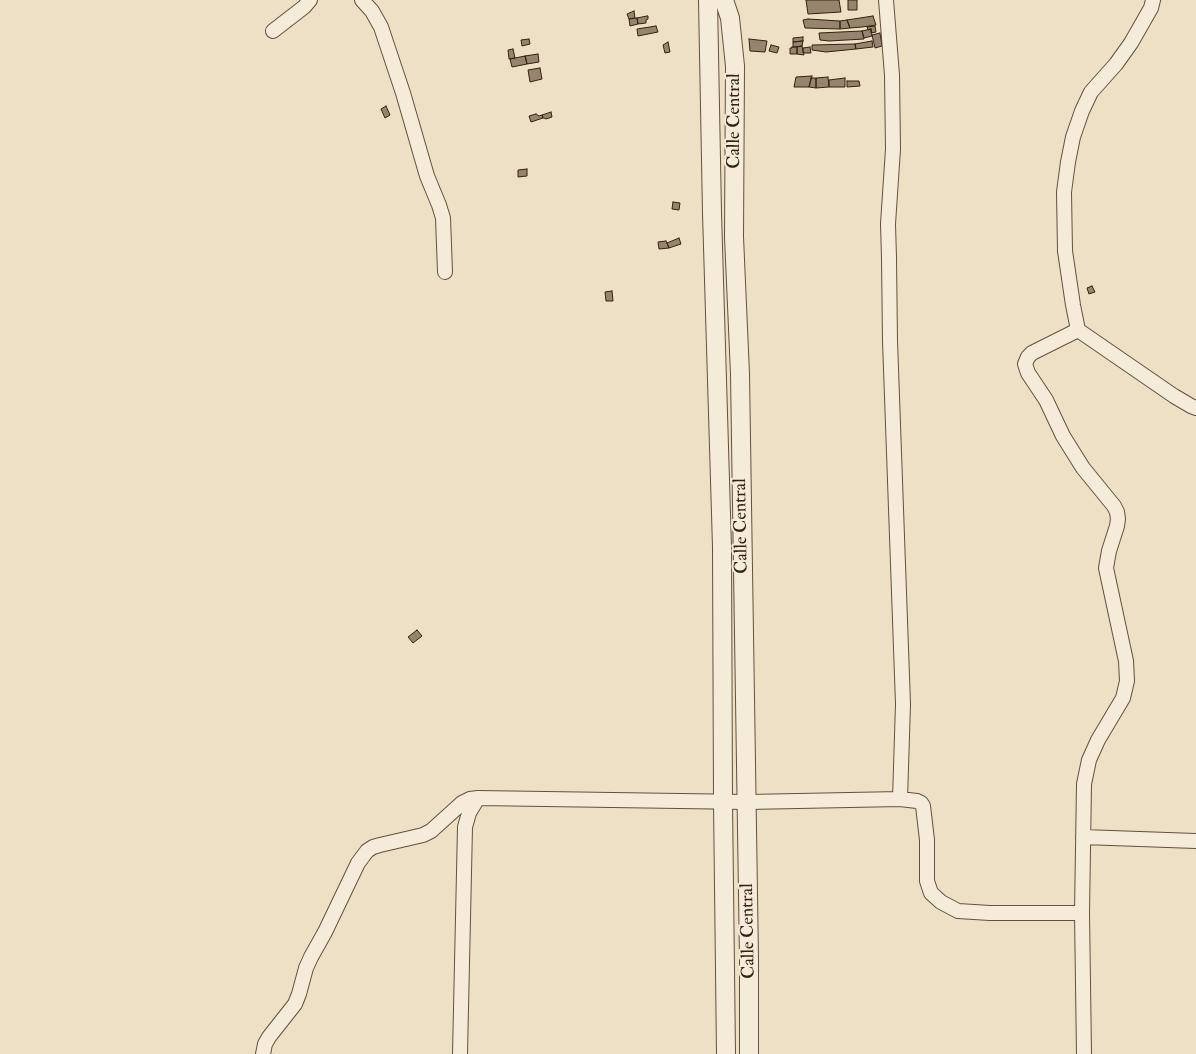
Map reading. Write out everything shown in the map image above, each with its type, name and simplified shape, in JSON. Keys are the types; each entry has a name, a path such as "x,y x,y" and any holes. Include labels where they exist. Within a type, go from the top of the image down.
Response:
{"street":[{"path":"273,31 304,7 310,0"},
{"path":"362,0 372,11 386,42 403,92 427,176 439,205 442,218 445,272"},
{"name":"Calle Central","path":"708,0 722,546 726,1054"},
{"name":"Calle Central","path":"724,0 730,18 735,66 734,237 740,374 749,1054"},
{"path":"886,0 892,75 893,148 888,224 903,704 900,799"},
{"path":"1153,0 1151,8 1131,43 1116,64 1091,92 1082,111 1073,137 1064,192 1065,251 1078,330 1174,396 1196,408"},
{"path":"1078,330 1032,353 1025,364 1028,373 1046,400 1063,436 1083,468 1117,512 1118,526 1109,551 1106,568 1126,661 1127,681 1123,698 1098,740 1089,760 1084,784 1082,913 1084,1054"},
{"path":"460,1054 465,827 469,813 478,798"},
{"path":"263,1054 269,1037 300,994 306,968 311,957 326,932 358,863 367,851 373,847 423,835 431,831 462,803 470,799 723,802 917,800 924,806 927,840 927,881 932,893 940,902 958,911 1082,913"},
{"path":"1083,837 1196,841"}],"building":[{"path":"806,0 839,0 841,12 808,14"},
{"path":"848,0 857,0 857,10 848,10"},
{"path":"634,11 635,18 629,19 627,14"},
{"path":"648,16 646,23 638,24 637,18"},
{"path":"873,16 876,25 850,28 847,20"},
{"path":"637,18 638,24 630,26 629,19"},
{"path":"803,20 840,21 840,29 805,28"},
{"path":"847,20 850,28 840,29 840,21"},
{"path":"656,26 658,32 638,36 637,29"},
{"path":"875,26 876,32 871,33 871,29 868,30 867,27"},
{"path":"871,29 872,36 864,38 862,31"},
{"path":"862,31 864,39 829,41 820,40 819,33"},
{"path":"880,33 882,46 875,48 872,35"},
{"path":"803,37 803,41 793,42 793,38"},
{"path":"529,39 530,44 522,46 521,40"},
{"path":"749,39 767,41 765,52 750,51"},
{"path":"803,41 802,46 793,47 793,42"},
{"path":"872,41 873,47 856,49 855,44"},
{"path":"668,42 670,52 665,53 663,45"},
{"path":"855,44 856,49 826,52 812,50 812,45"},
{"path":"771,45 779,47 777,53 769,51"},
{"path":"802,46 804,55 797,54 797,47"},
{"path":"797,47 797,54 790,54 790,48"},
{"path":"810,47 811,53 803,53 803,48"},
{"path":"513,49 515,58 509,59 508,50"},
{"path":"538,54 539,62 527,64 525,56"},
{"path":"525,56 527,64 512,67 510,59"},
{"path":"540,68 542,79 530,82 528,70"},
{"path":"812,76 809,87 794,87 796,77"},
{"path":"828,77 829,87 816,88 816,78"},
{"path":"811,78 816,78 816,88 809,87"},
{"path":"845,78 845,87 829,87 829,80"},
{"path":"847,81 859,81 860,86 847,87"},
{"path":"386,106 390,115 385,118 381,109"},
{"path":"551,112 552,117 543,118 542,115"},
{"path":"542,115 543,118 531,122 529,116"},
{"path":"527,169 527,176 518,177 518,170"},
{"path":"673,202 680,203 679,210 672,209"},
{"path":"679,238 681,244 669,248 667,243"},
{"path":"666,241 669,248 659,249 658,242"},
{"path":"1092,286 1095,292 1089,294 1087,288"},
{"path":"612,291 613,301 606,301 605,292"},
{"path":"417,630 422,636 413,643 408,637"}]}
